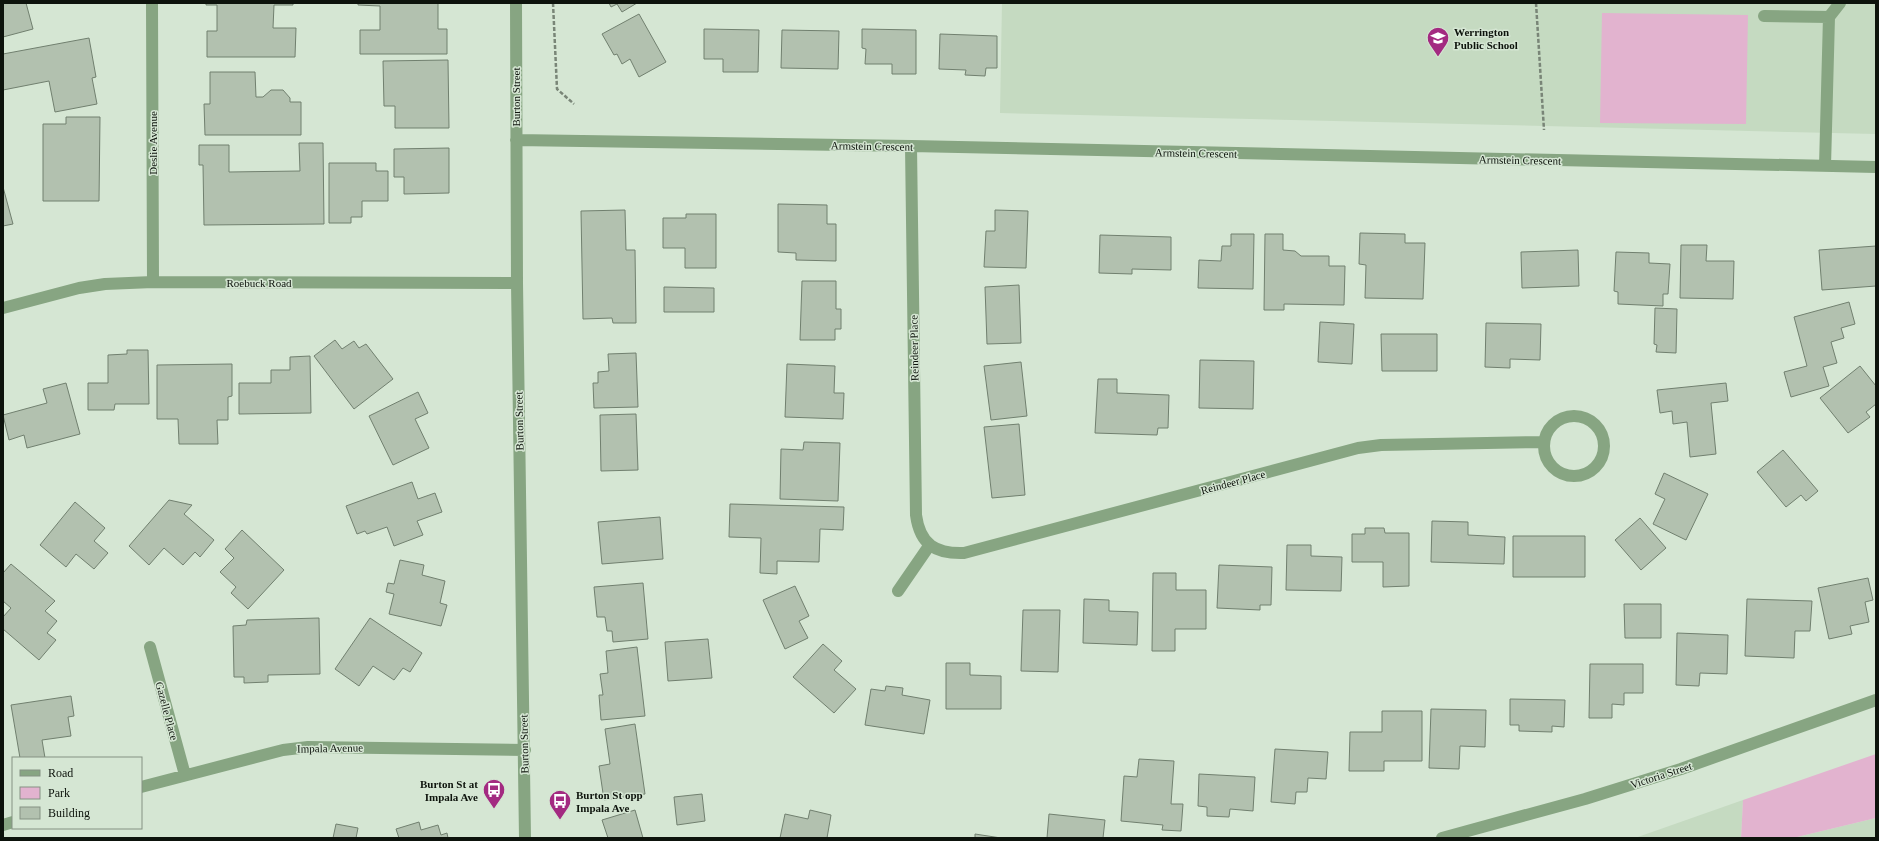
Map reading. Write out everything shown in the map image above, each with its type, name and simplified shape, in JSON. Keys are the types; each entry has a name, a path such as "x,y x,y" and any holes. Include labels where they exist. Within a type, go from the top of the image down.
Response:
{"street":[{"name":"Deslie Avenue","path":"152,3 153,282"},
{"name":"Burton Street","path":"516,3 517,283 525,750 525,838"},
{"path":"1825,166 1829,16 1840,3"},
{"path":"1764,16 1829,16"},
{"name":"Armstein Crescent","path":"516,140 911,146 1876,167"},
{"name":"Reindeer Place","path":"911,146 916,515 920,531 930,546 945,552 964,553 1358,448 1381,444 1543,442"},
{"name":"Roebuck Road","path":"3,308 79,288 104,284 153,282 517,283"},
{"path":"1570,415 1585,418 1598,426 1603,435 1603,455 1598,464 1591,471 1582,475 1572,476 1563,474 1554,469 1547,461 1543,442 1546,433 1552,424 1560,418 1570,415"},
{"path":"898,591 930,546"},
{"name":"Gazelle Place","path":"150,647 185,775"},
{"name":"Victoria Street","path":"1442,838 1585,800 1681,769 1876,700"},
{"name":"Impala Avenue","path":"142,787 283,750 308,747 525,750"}],"path":[{"path":"554,3 555,77 557,89 574,104"},
{"path":"1536,3 1544,130"}],"shaded area":[{"name":"Werrington Public School","path":"1002,3 1876,3 1876,134 1000,113"},
{"path":"1743,800 1741,838 1635,838"},
{"path":"1876,818 1876,838 1793,838"}],"green space":[{"path":"1602,13 1748,15 1746,124 1600,123"},
{"path":"1876,754 1876,818 1793,838 1741,838 1743,800"}],"building":[{"path":"3,3 26,3 33,29 3,37"},
{"path":"206,3 293,3 293,5 274,5 273,28 296,28 295,57 207,57 207,31 217,31 217,5 206,5"},
{"path":"358,3 438,3 438,29 447,29 447,54 360,54 360,30 380,30 380,6 358,5"},
{"path":"609,3 637,3 622,12 617,4 611,7"},
{"path":"639,14 666,62 639,77 630,59 622,64 617,54 614,55 602,34"},
{"path":"704,29 759,30 758,72 723,72 723,59 704,59"},
{"path":"862,29 916,30 916,74 892,74 892,64 865,64 866,49 862,48"},
{"path":"782,30 839,31 838,69 781,68"},
{"path":"940,34 997,36 997,68 986,68 985,76 965,75 966,70 939,69"},
{"path":"89,38 96,77 92,78 97,104 55,112 49,81 3,90 3,54"},
{"path":"448,60 449,128 395,128 395,106 384,106 383,61"},
{"path":"210,72 255,72 256,97 263,97 271,90 283,90 290,98 290,102 301,102 301,135 205,135 204,104 210,104"},
{"path":"66,117 100,117 99,201 43,201 43,124 66,124"},
{"path":"299,143 323,143 324,224 204,225 203,165 199,165 199,145 229,145 229,172 300,171"},
{"path":"449,148 449,193 404,194 404,177 394,177 394,149"},
{"path":"329,163 376,163 376,171 388,171 388,201 362,201 362,217 351,217 351,223 329,223"},
{"path":"3,187 13,224 3,226"},
{"path":"778,204 827,205 827,224 836,224 836,261 796,260 796,253 778,252"},
{"path":"625,210 626,250 635,250 636,323 613,323 612,318 583,319 581,211"},
{"path":"995,210 1028,211 1026,268 984,267 986,231 995,231"},
{"path":"686,214 716,214 716,268 685,268 685,248 663,248 663,218 686,218"},
{"path":"1360,233 1405,234 1405,243 1425,243 1423,299 1365,298 1366,265 1359,264"},
{"path":"1231,234 1254,234 1253,289 1198,288 1199,260 1221,261 1222,246 1231,246"},
{"path":"1265,234 1283,234 1283,250 1295,251 1301,256 1329,256 1329,266 1345,266 1344,305 1284,304 1284,310 1264,310"},
{"path":"1100,235 1171,237 1171,270 1132,269 1132,274 1099,273"},
{"path":"1681,245 1707,245 1706,261 1734,261 1733,299 1680,298"},
{"path":"1876,246 1876,286 1822,290 1819,250"},
{"path":"1578,250 1579,286 1522,288 1521,252"},
{"path":"1616,252 1649,253 1649,263 1670,264 1668,294 1663,294 1663,306 1618,304 1618,292 1614,291"},
{"path":"802,281 836,281 836,309 841,309 841,329 835,329 835,340 800,340"},
{"path":"1019,285 1021,343 987,344 985,287"},
{"path":"664,287 714,288 714,312 664,312"},
{"path":"1849,302 1855,324 1841,328 1844,338 1831,342 1837,363 1823,367 1829,386 1791,397 1784,372 1807,366 1794,317"},
{"path":"1655,308 1677,309 1676,353 1656,352 1657,345 1654,344"},
{"path":"1320,322 1354,324 1352,364 1318,362"},
{"path":"1486,323 1541,324 1540,360 1510,359 1510,368 1485,367"},
{"path":"1381,334 1437,334 1437,371 1382,371"},
{"path":"335,340 342,349 354,341 359,348 366,344 393,379 354,409 314,356"},
{"path":"127,350 148,350 149,404 115,404 114,410 88,410 88,383 108,383 108,355 127,354"},
{"path":"636,353 638,407 594,408 593,383 598,383 598,372 609,371 608,354"},
{"path":"310,356 311,413 239,414 239,383 271,383 271,370 290,370 290,357"},
{"path":"1200,360 1254,361 1253,409 1199,408"},
{"path":"1021,362 1027,416 991,420 984,366"},
{"path":"232,364 232,396 228,397 228,420 217,420 218,444 179,444 178,419 157,419 157,365"},
{"path":"787,364 835,366 834,393 844,393 843,419 785,417"},
{"path":"1860,366 1876,386 1876,404 1866,412 1870,417 1848,433 1820,398"},
{"path":"1098,379 1117,379 1117,393 1169,395 1168,428 1158,428 1157,435 1095,433"},
{"path":"66,383 80,434 27,448 24,435 9,440 3,415 47,403 43,389"},
{"path":"1726,383 1728,401 1711,403 1716,454 1690,457 1687,422 1673,424 1672,411 1660,413 1657,390"},
{"path":"418,392 428,413 415,419 429,448 393,465 369,416"},
{"path":"636,414 638,470 601,471 600,415"},
{"path":"1019,424 1025,495 992,498 984,427"},
{"path":"804,442 840,443 838,501 780,499 781,449 803,450"},
{"path":"1783,450 1818,491 1806,501 1801,495 1786,507 1757,472"},
{"path":"1664,473 1708,494 1686,540 1653,524 1665,499 1655,494"},
{"path":"412,482 418,499 435,493 442,512 417,521 423,535 394,546 387,527 367,534 365,531 357,534 346,506"},
{"path":"169,500 192,505 184,514 214,540 200,557 195,552 183,565 164,548 149,565 129,546"},
{"path":"75,502 105,528 94,541 108,553 94,569 76,554 66,567 40,545"},
{"path":"730,504 844,507 843,530 820,529 819,562 777,561 777,574 760,573 761,538 729,537"},
{"path":"660,517 663,559 602,564 598,522"},
{"path":"1640,518 1666,548 1641,570 1615,540"},
{"path":"1432,521 1468,522 1468,535 1505,537 1504,564 1431,562"},
{"path":"1365,528 1384,528 1385,533 1409,533 1409,586 1383,587 1383,562 1352,562 1352,534 1365,534"},
{"path":"242,530 284,570 248,609 231,593 236,587 220,572 234,558 225,549"},
{"path":"1513,536 1585,536 1585,577 1513,577"},
{"path":"1287,545 1311,545 1311,556 1342,557 1341,591 1286,590"},
{"path":"400,560 424,565 422,575 445,581 440,603 447,605 441,626 389,614 394,594 386,592 388,583 394,584"},
{"path":"11,564 55,601 45,611 57,621 47,633 56,640 39,660 3,629 3,617 11,608 3,601 3,573"},
{"path":"1219,565 1272,567 1271,605 1260,605 1260,610 1217,608"},
{"path":"1153,573 1176,573 1176,590 1206,590 1206,629 1175,629 1175,651 1152,651"},
{"path":"1868,578 1873,600 1865,602 1869,622 1850,626 1852,634 1829,639 1818,588"},
{"path":"643,583 648,639 613,642 612,631 607,631 605,617 597,617 594,587"},
{"path":"795,586 809,616 799,621 808,638 785,649 763,600"},
{"path":"1084,599 1109,600 1109,611 1138,612 1137,645 1083,643"},
{"path":"1747,599 1812,601 1810,631 1795,631 1794,658 1745,656"},
{"path":"1624,604 1661,604 1661,638 1625,638"},
{"path":"1023,610 1060,610 1058,672 1021,671"},
{"path":"319,618 320,674 268,675 268,682 244,683 244,677 234,677 233,626 246,625 247,620"},
{"path":"370,618 422,653 410,672 403,668 394,680 373,666 359,686 335,669"},
{"path":"1677,633 1728,635 1727,674 1700,673 1699,686 1676,685"},
{"path":"708,639 712,678 668,681 665,642"},
{"path":"823,644 842,661 834,670 856,689 834,713 793,677"},
{"path":"637,647 645,716 601,720 599,695 603,695 600,674 608,673 606,651"},
{"path":"946,663 970,663 970,675 1001,676 1001,709 946,709"},
{"path":"1590,664 1643,664 1643,693 1624,693 1624,705 1612,704 1612,718 1589,718"},
{"path":"886,686 903,688 902,695 930,700 924,734 865,725 871,689 885,691"},
{"path":"71,696 74,716 68,717 71,736 42,740 45,757 20,757 11,705"},
{"path":"1510,699 1565,700 1564,727 1552,726 1552,732 1519,731 1519,725 1510,725"},
{"path":"1431,709 1486,710 1485,747 1460,746 1459,769 1429,768"},
{"path":"1382,711 1422,711 1422,761 1384,761 1384,771 1349,771 1350,732 1382,732"},
{"path":"635,724 645,794 604,800 599,766 610,764 605,729"},
{"path":"1275,749 1328,752 1326,779 1308,778 1307,792 1296,792 1295,804 1271,802"},
{"path":"1139,759 1174,761 1171,804 1183,804 1181,831 1162,830 1163,825 1121,821 1124,776 1137,777"},
{"path":"1199,774 1255,777 1253,811 1230,809 1229,817 1207,816 1207,807 1198,806"},
{"path":"702,794 705,821 677,825 674,797"},
{"path":"635,810 643,838 608,838 602,820"},
{"path":"810,810 831,815 827,838 780,838 785,814 808,819"},
{"path":"1049,814 1105,820 1103,838 1047,838"},
{"path":"419,822 421,830 438,825 441,835 447,833 448,838 399,838 396,829"},
{"path":"336,824 358,828 356,838 333,838"},
{"path":"975,834 1001,838 975,838"}],"place":[{"name":"Werrington Public School","path":"1438,58"},
{"name":"Burton St at Impala Ave","path":"494,810"},
{"name":"Burton St opp Impala Ave","path":"560,820"}]}
